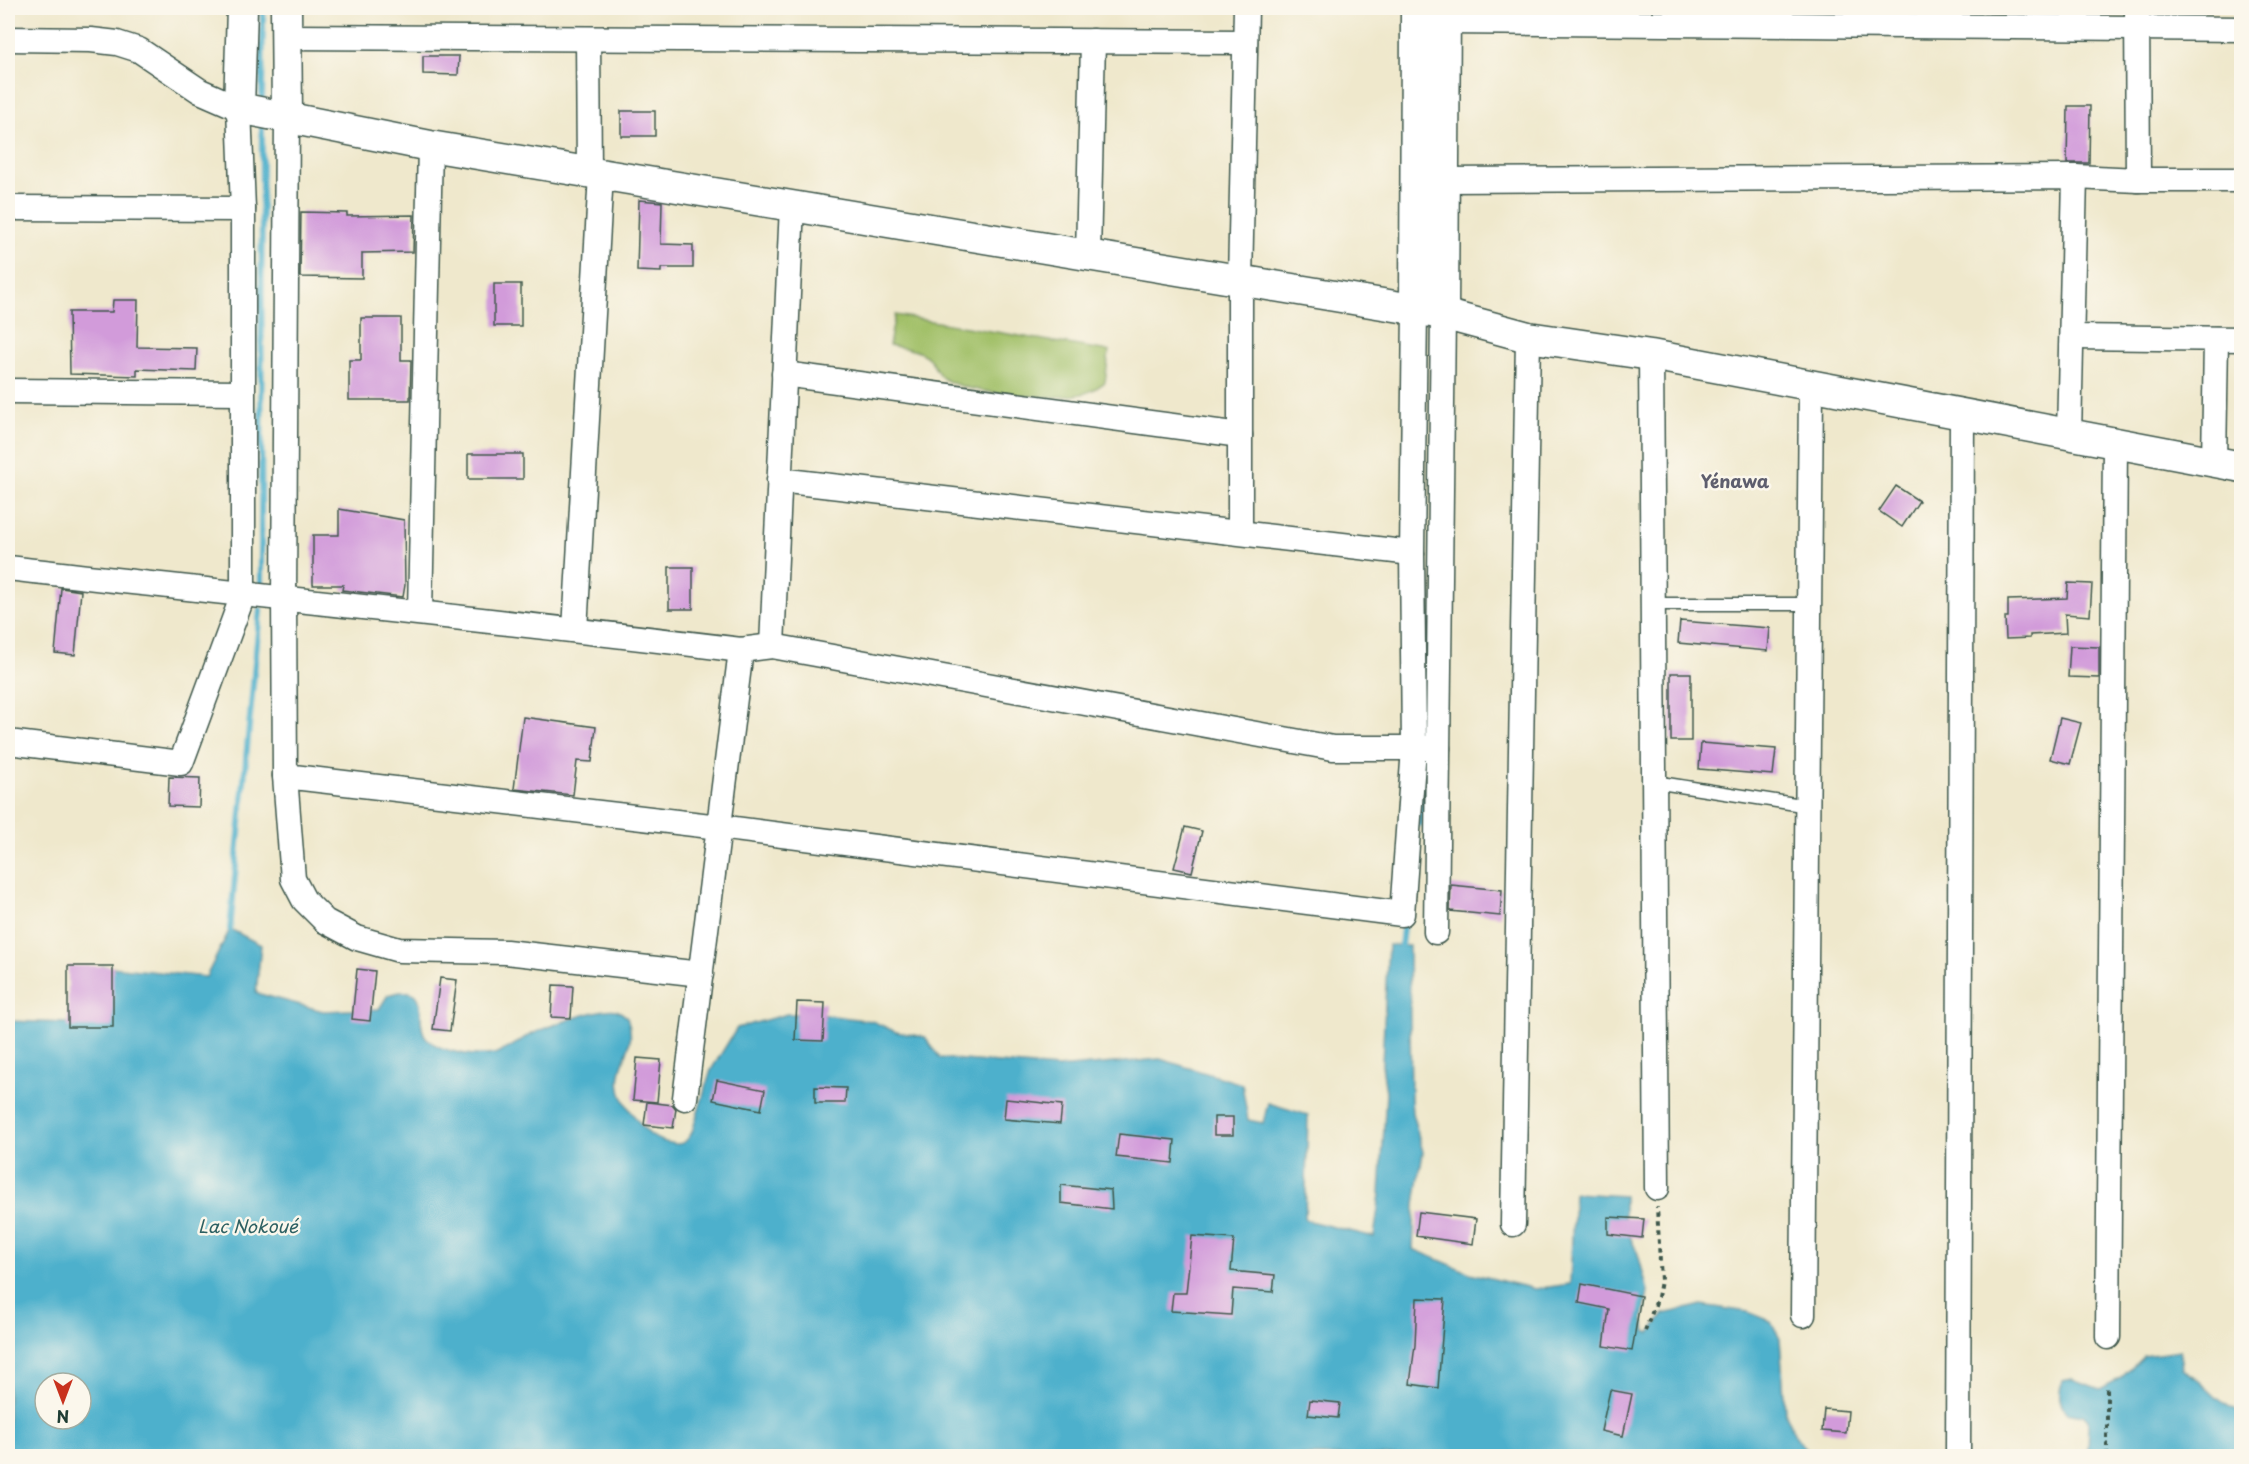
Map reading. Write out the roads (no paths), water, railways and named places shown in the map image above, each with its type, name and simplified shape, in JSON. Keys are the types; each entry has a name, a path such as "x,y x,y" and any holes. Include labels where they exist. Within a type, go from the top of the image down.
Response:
{"street":[{"path":"8,742 181,763 243,595 243,209 240,108 242,8"},
{"path":"1239,532 1240,280 1246,8"},
{"path":"285,776 719,826 1402,914 1426,748 1429,311 1416,8"},
{"path":"1436,932 1412,553 1429,311 1445,180 1445,15 2137,17 2241,29"},
{"path":"2137,17 2138,180"},
{"path":"701,974 506,952 399,950 357,938 325,921 304,900 293,879 285,776 286,22 588,39 1245,42"},
{"path":"8,39 91,40 117,44 139,50 200,91 240,108 430,146 1429,311 1528,337 1651,355 2228,465 2216,339"},
{"path":"575,630 595,173 588,39"},
{"path":"1088,255 1093,41"},
{"path":"420,612 430,146"},
{"path":"1445,180 2075,177 2138,180 2241,180"},
{"path":"2069,435 2075,177"},
{"path":"772,646 792,206"},
{"path":"8,208 243,209"},
{"path":"1514,1224 1528,337"},
{"path":"2072,337 2241,339"},
{"path":"1651,355 1657,1188"},
{"path":"784,374 1240,435"},
{"path":"1803,1315 1811,386"},
{"path":"8,391 242,393"},
{"path":"1958,1455 1962,414"},
{"path":"2108,1336 2115,443"},
{"path":"779,480 1412,553"},
{"path":"8,568 243,595 420,612 741,650 772,646 1333,748 1426,748"},
{"path":"685,1098 741,650"}],"lane":[{"path":"1653,604 1810,604"},
{"path":"1654,782 1808,806"}],"water":[{"name":"Lac Nokoué","path":"230,929 261,945 256,993 323,1011 379,1009 388,995 411,992 420,1002 422,1026 429,1040 443,1048 471,1055 497,1053 532,1034 570,1020 597,1012 617,1011 627,1017 630,1028 629,1046 619,1079 622,1097 632,1114 648,1133 660,1140 675,1144 684,1142 692,1132 711,1070 737,1028 787,1014 818,1014 872,1021 896,1032 925,1037 940,1058 1057,1068 1160,1059 1242,1084 1248,1120 1263,1123 1268,1103 1308,1115 1305,1220 1374,1237 1380,1194 1386,1093 1382,1064 1388,945 1409,946 1411,1100 1412,1113 1423,1152 1415,1204 1413,1249 1470,1273 1535,1289 1570,1284 1574,1193 1624,1196 1624,1224 1638,1254 1648,1291 1643,1319 1645,1331 1650,1333 1664,1314 1702,1305 1748,1312 1771,1321 1780,1339 1785,1411 1795,1435 1810,1456 8,1456 8,1021 97,1024 102,966 206,977"},
{"path":"2180,1351 2182,1369 2241,1415 2241,1456 2087,1456 2088,1420 2083,1415 2066,1412 2063,1408 2060,1389 2063,1381 2072,1379 2100,1389 2121,1378 2144,1356"}],"waterway":[{"path":"262,103 263,8"},
{"path":"261,591 262,122"},
{"path":"230,929 260,610"},
{"path":"1420,824 1427,784"},
{"path":"1400,954 1404,920"}],"district":[{"name":"Yénawa","path":"1735,482"}]}
